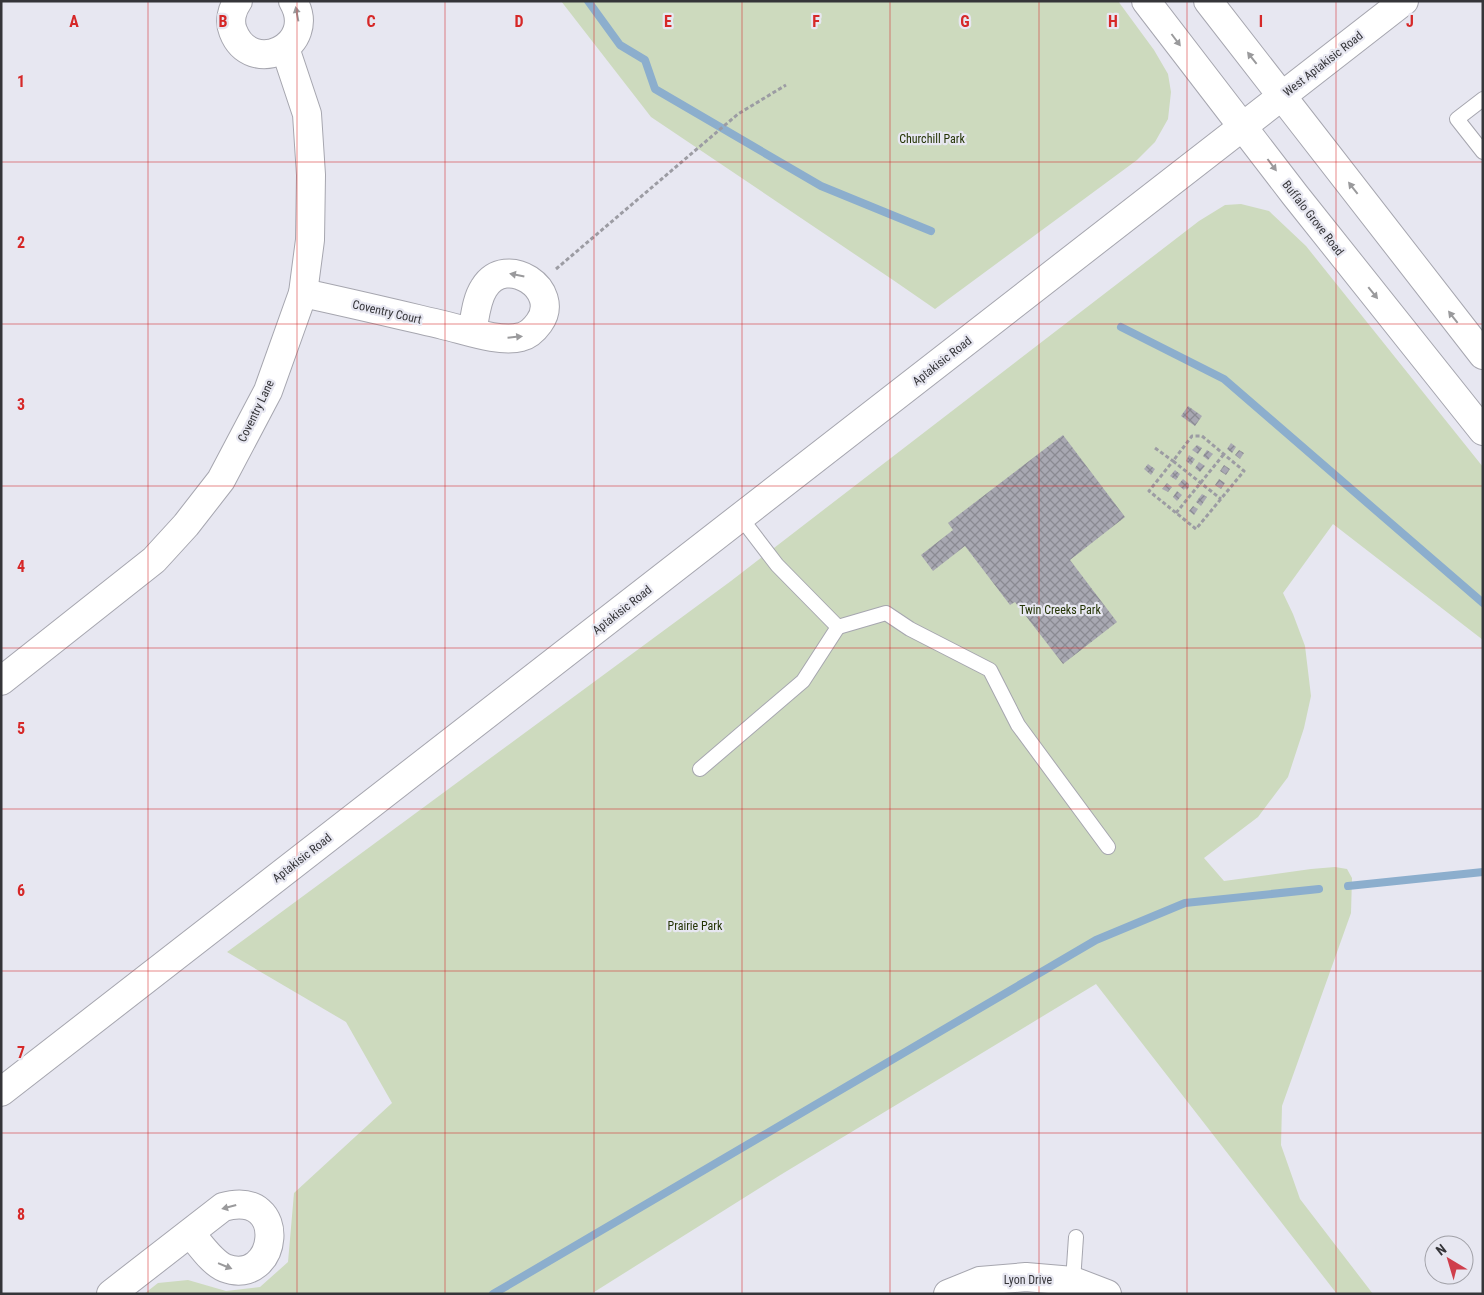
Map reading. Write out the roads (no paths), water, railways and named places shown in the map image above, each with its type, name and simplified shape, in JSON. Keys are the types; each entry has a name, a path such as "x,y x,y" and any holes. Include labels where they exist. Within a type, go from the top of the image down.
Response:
{"main road":[{"path":"238,1 232,16 235,38 252,52 264,55 275,53 285,48 293,40 298,30 299,20 297,8 293,1"},
{"name":"Buffalo Grove Road","path":"1146,1 1301,202 1483,431"},
{"path":"1208,1 1483,355"},
{"name":"West Aptakisic Road","path":"1243,127 1404,1"},
{"name":"Coventry Lane","path":"1,681 154,560 186,525 221,480 268,391 303,293 310,240 312,175 306,114 285,48"},
{"name":"Aptakisic Road","path":"1,1092 741,518 1180,174 1243,127"},
{"name":"Coventry Court","path":"303,293 472,332 514,339 525,336 541,320 544,309 543,298 537,286 522,275 512,273 492,279 485,286 480,296 472,332"},
{"path":"111,1294 190,1233"},
{"name":"Lyon Drive","path":"948,1294 980,1281 1026,1277 1073,1281 1107,1294"}],"lane":[{"path":"1483,99 1457,119 1483,152"},
{"path":"741,518 777,565 838,627"},
{"path":"700,769 804,681 838,627 886,613 910,629 990,670 1018,725 1108,846"},
{"path":"1073,1281 1076,1237"}],"waterway":[{"path":"588,1 620,45 645,60 655,89 821,186 931,231"},
{"path":"1121,327 1224,379 1483,603"},
{"path":"1348,886 1483,872"},
{"path":"493,1294 1096,940 1185,903 1319,889"}],"park label":[{"name":"Churchill Park","path":"932,139"},
{"name":"Twin Creeks Park","path":"1060,610"},
{"name":"Prairie Park","path":"695,926"}]}
